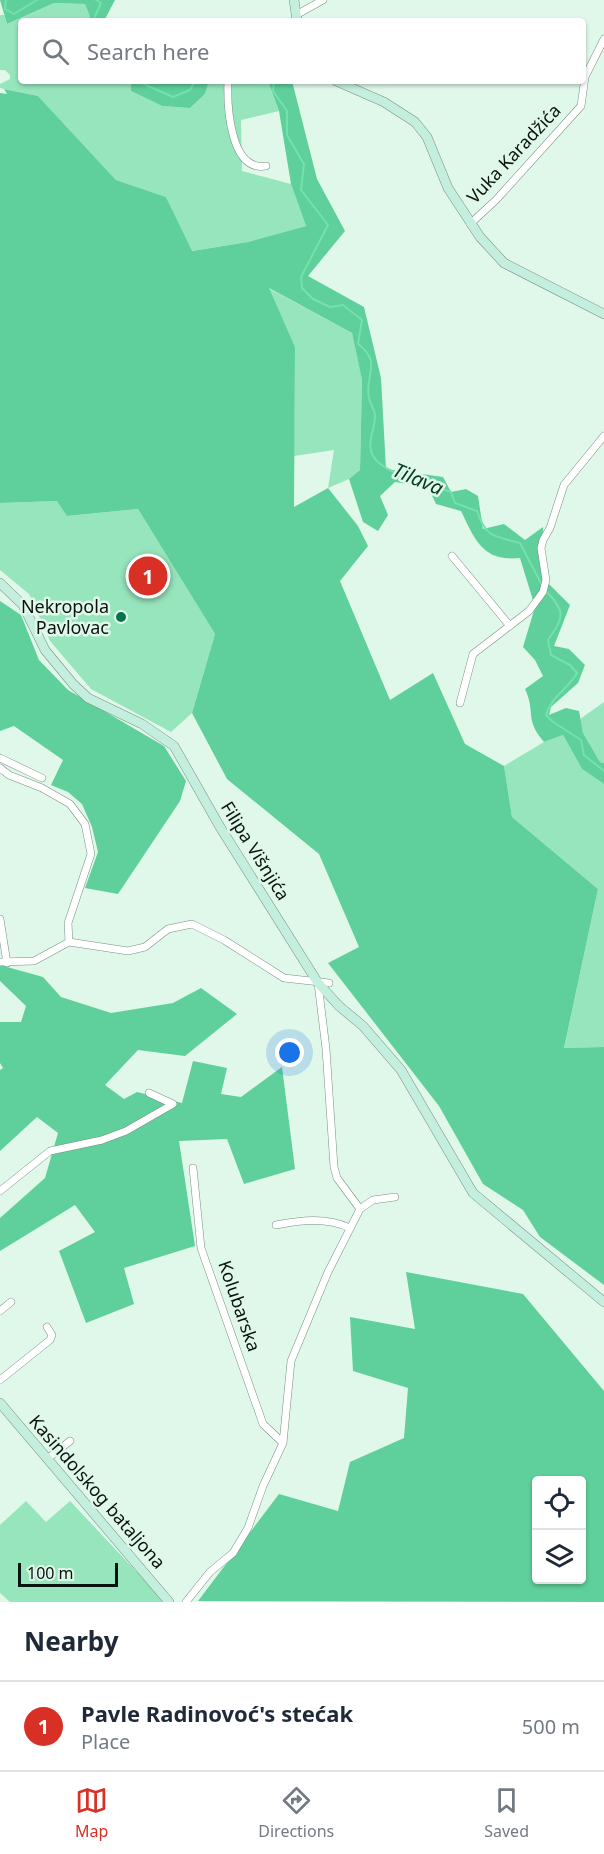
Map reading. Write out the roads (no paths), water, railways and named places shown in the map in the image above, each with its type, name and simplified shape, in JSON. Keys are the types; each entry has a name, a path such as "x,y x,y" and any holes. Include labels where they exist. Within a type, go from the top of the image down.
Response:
{"main road":[{"path":"294,0 297,18"},
{"name":"Vuka Karadžića","path":"343,84 384,102 415,122 427,137 440,175 470,224 490,250 504,263 604,314"},
{"name":"Filipa Višnjića","path":"0,583 23,605 45,650 72,684 88,698 163,737 180,755 220,827 318,983 339,1006 363,1026 401,1070 464,1181 483,1203 604,1302"},
{"name":"Kasindolskog bataljona","path":"0,1403 169,1602"}],"street":[{"path":"297,18 323,0"},
{"name":"Vuka Karadžića","path":"586,75 604,39"},
{"path":"228,84 233,136 249,163 256,167 267,166"},
{"name":"Vuka Karadžića","path":"470,224 496,200 581,106 584,84"},
{"path":"460,703 473,654 529,611 544,589 543,540 550,528 564,485 604,436"},
{"path":"452,556 510,626"},
{"path":"0,758 42,778"},
{"path":"0,768 9,775 64,800 85,824 91,854 68,923 69,942"},
{"path":"0,919 3,962 34,961 69,942 128,951 145,946 168,929 192,924 224,940 284,978 329,983"},
{"path":"318,983 327,1059 334,1167 342,1186 360,1209"},
{"path":"0,1191 50,1151 102,1140 126,1131 173,1104 149,1092"},
{"name":"Kolubarska","path":"193,1168 201,1248 263,1424 283,1443"},
{"path":"186,1602 210,1572 233,1553 243,1536 283,1443 291,1361 350,1228 360,1209 373,1200 395,1197"},
{"path":"276,1225 314,1219 338,1222 350,1228"},
{"path":"0,1311 11,1302"},
{"path":"0,1380 50,1340 52,1335 47,1327"},
{"path":"47,1459 70,1441"}],"waterway":[{"name":"Tilava","path":"6,0 5,9 14,14 37,0"},
{"name":"Tilava","path":"94,18 101,3 96,0"},
{"name":"Tilava","path":"144,84 173,97 190,90 193,84"},
{"name":"Tilava","path":"274,84 273,91 287,111 287,135 304,164 301,190 328,225 301,277 302,288 313,299 330,307 343,305 362,320 358,344 370,357 371,363 368,390 375,416 370,446 374,458 395,473 451,492 455,503 477,511 480,520 492,534 520,543 543,587"},
{"name":"Tilava","path":"546,591 560,610 560,620 548,640 551,655 570,665 577,673 552,703 546,715 581,740 584,755 604,771"}],"place":[{"name":"Pavle Radinovoć's stećak","path":"148,576"},
{"name":"Nekropola Pavlovac","path":"121,617"}]}
